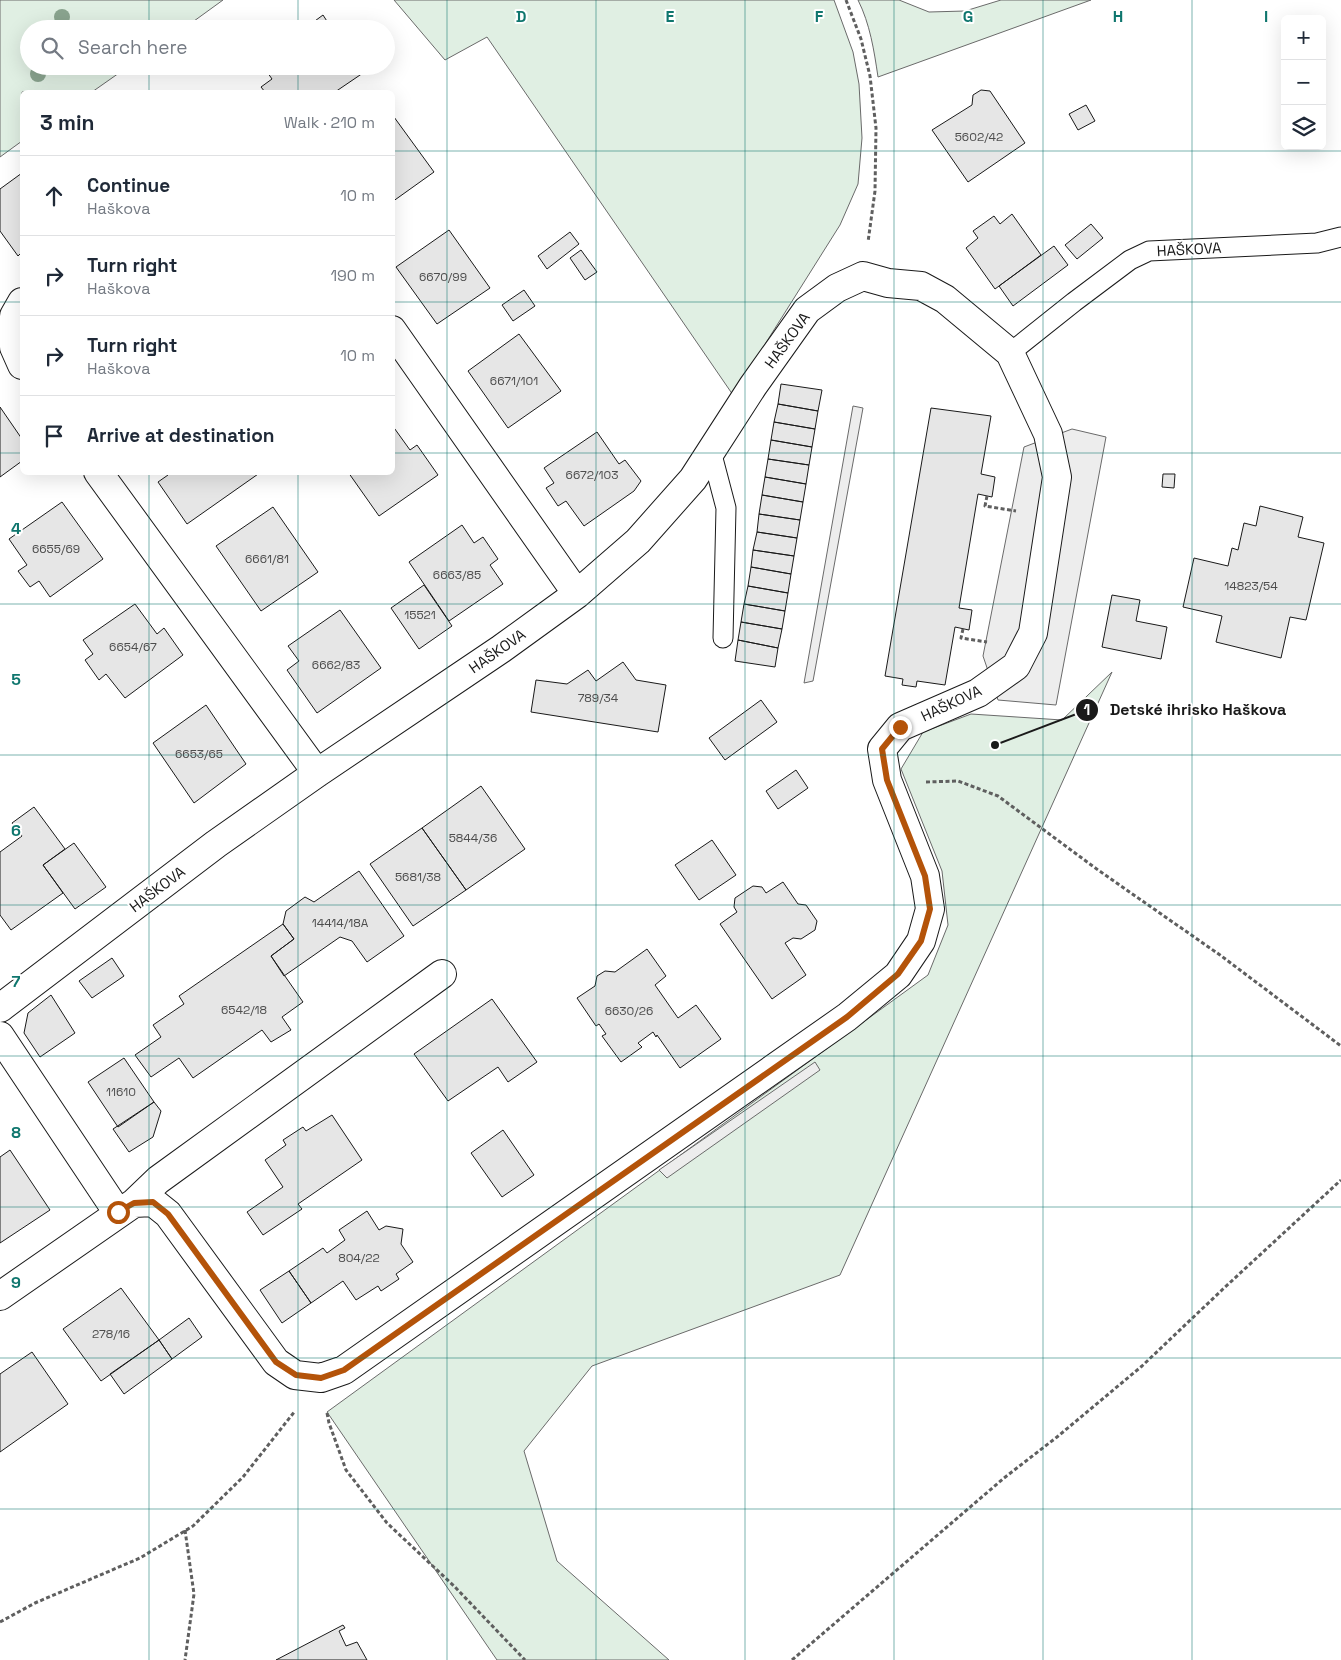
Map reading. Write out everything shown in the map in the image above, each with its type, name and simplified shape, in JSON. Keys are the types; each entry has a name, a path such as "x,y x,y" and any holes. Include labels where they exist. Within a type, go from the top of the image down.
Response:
{"street":[{"name":"HAŠKOVA","path":"0,1008 216,844 317,773 501,649 576,594 638,541 693,479 753,386 807,310 837,288 863,276 888,283 921,286 944,299 1010,353 1048,434 1057,477 1033,634 1016,666 978,693 900,727 882,749 890,789 925,876 930,909 921,941 898,974 847,1017 352,1365 344,1370 321,1378 296,1375 276,1362 168,1214 153,1202 126,1208"},
{"path":"20,306 14,316 14,347 20,360"},
{"path":"395,334 576,594"},
{"path":"100,475 317,773"},
{"path":"0,1296 126,1208 158,1180 442,974"},
{"path":"0,1036 126,1208"}],"lane":[{"name":"HAŠKOVA","path":"1010,353 1130,260 1149,251 1317,243 1341,237"},
{"path":"711,451 726,508 723,638"}],"path":[{"path":"846,0 861,39 870,76 876,128 875,191 863,276"},
{"path":"987,496 985,506 1011,510"},
{"path":"963,629 961,638 986,642"},
{"path":"890,789 926,782 958,781 998,796 1098,870 1220,955 1341,1046"},
{"path":"792,1660 1004,1478 1057,1437 1142,1366 1341,1180"},
{"path":"0,1622 35,1603 140,1558 193,1526 243,1477 321,1378"},
{"path":"321,1378 329,1423 346,1470 387,1523 454,1586 525,1660"},
{"path":"185,1530 194,1594 185,1660"}],"green space":[{"path":"0,0 223,0 195,20 20,20 20,75 116,75 95,90 20,90 20,142 0,157"},
{"path":"394,0 834,0 853,52 859,84 862,138 858,184 840,225 733,395 487,37 445,60"},
{"path":"858,0 899,0 929,12 965,11 1001,0 1091,0 878,77 869,28"},
{"path":"1112,672 840,1275 592,1366 524,1451 557,1561 669,1660 497,1660 327,1412 928,975 948,925 942,871 901,769 923,732 971,714 1062,720"}],"shaded area":[{"path":"853,406 863,408 813,681 804,683"},
{"path":"1072,429 1106,437 1056,705 998,700 983,656 1024,447"},
{"path":"815,1062 820,1070 667,1178 659,1170"}],"building":[{"path":"323,15 326,20 316,20"},
{"path":"269,75 360,75 338,90 263,90 261,87 272,79"},
{"path":"981,90 990,91 1025,143 968,182 932,130 972,105 973,95"},
{"path":"1086,105 1095,121 1078,130 1069,114"},
{"path":"395,118 434,172 395,200"},
{"path":"20,174 20,254 18,256 0,231 0,189"},
{"path":"1012,214 1041,255 995,289 966,248 978,238 973,231 994,216 1000,224"},
{"path":"1091,224 1103,238 1077,259 1065,245"},
{"path":"449,230 490,288 437,324 396,267"},
{"path":"570,232 579,244 547,269 538,256"},
{"path":"1054,246 1068,265 1013,306 999,286"},
{"path":"581,250 597,272 585,280 570,258"},
{"path":"524,290 535,306 513,321 502,305"},
{"path":"519,334 561,391 508,428 468,371"},
{"path":"781,384 822,390 818,411 778,404"},
{"path":"778,404 818,411 815,429 774,422"},
{"path":"0,407 20,436 20,462 0,477"},
{"path":"931,408 991,416 981,474 995,477 992,497 978,494 959,608 972,610 969,630 955,627 945,685 917,681 916,687 902,685 903,679 885,676"},
{"path":"774,422 815,429 812,447 771,440"},
{"path":"395,429 410,450 417,445 438,475 379,516 350,475 395,475"},
{"path":"597,432 619,464 625,460 641,481 634,491 584,526 566,501 558,506 546,488 554,483 544,468"},
{"path":"771,440 812,447 809,465 768,459"},
{"path":"768,459 809,465 806,484 765,477"},
{"path":"1163,474 1175,474 1174,488 1162,487"},
{"path":"168,475 257,475 187,524 158,482"},
{"path":"765,477 806,484 803,502 762,495"},
{"path":"762,495 803,502 800,520 759,514"},
{"path":"62,502 103,559 50,597 39,581 30,587 18,571 27,565 9,539"},
{"path":"1260,506 1303,517 1298,537 1324,543 1306,620 1290,617 1281,658 1216,642 1222,616 1183,607 1194,558 1228,566 1232,548 1238,550 1244,523 1256,526"},
{"path":"273,507 318,572 261,611 216,546"},
{"path":"759,514 800,520 797,538 757,532"},
{"path":"462,525 474,543 483,537 498,559 490,565 503,584 449,621 409,562"},
{"path":"757,532 797,538 794,556 753,550"},
{"path":"753,550 794,556 791,574 751,567"},
{"path":"751,567 791,574 788,593 748,586"},
{"path":"424,585 452,626 419,649 391,608"},
{"path":"748,586 788,593 785,611 744,604"},
{"path":"1112,595 1140,600 1136,621 1167,627 1161,659 1102,647"},
{"path":"135,604 157,634 164,628 183,655 125,698 106,674 99,680 85,660 93,654 83,640"},
{"path":"744,604 785,611 782,629 741,622"},
{"path":"340,610 381,668 317,713 287,670 299,661 288,646"},
{"path":"741,622 782,629 778,648 738,640"},
{"path":"738,640 778,648 775,667 735,661"},
{"path":"623,662 636,680 666,685 658,732 531,712 536,680 567,684 588,670 596,681"},
{"path":"761,700 777,722 725,760 709,738"},
{"path":"206,705 246,764 194,803 153,743"},
{"path":"796,770 808,788 778,809 766,791"},
{"path":"481,786 525,849 466,890 422,828"},
{"path":"34,807 65,849 43,865 63,893 11,930 0,915 0,852 22,836 12,823"},
{"path":"422,828 466,890 413,926 370,864"},
{"path":"712,840 736,875 699,900 675,865"},
{"path":"74,843 106,887 75,909 43,865"},
{"path":"359,871 404,936 367,962 352,941 340,937 284,976 271,956 294,939 283,924 286,911 305,897 314,902"},
{"path":"783,882 798,904 806,905 817,921 815,930 801,939 793,938 785,943 806,975 772,999 720,924 737,912 734,907 735,898 753,886 762,887 766,893"},
{"path":"283,924 294,939 271,956 303,1002 282,1017 291,1030 271,1042 262,1030 193,1078 179,1058 151,1077 135,1055 161,1037 153,1025 184,1004 179,996"},
{"path":"647,949 666,976 655,985 678,1018 696,1005 721,1039 680,1068 653,1032 638,1043 642,1047 621,1062 602,1036 606,1034 599,1024 596,1026 577,998 595,986 597,976 605,971 615,972"},
{"path":"112,958 124,976 92,998 79,981"},
{"path":"51,995 75,1033 40,1057 24,1033 28,1013"},
{"path":"492,999 537,1062 508,1082 498,1067 448,1101 414,1054"},
{"path":"124,1058 154,1102 118,1127 88,1082"},
{"path":"154,1102 161,1111 153,1137 129,1152 113,1129"},
{"path":"332,1115 362,1160 298,1204 302,1209 263,1235 247,1212 283,1187 265,1160 286,1145 283,1140 303,1127 306,1131"},
{"path":"503,1130 534,1175 502,1197 471,1153"},
{"path":"10,1150 50,1210 0,1243 0,1157"},
{"path":"367,1211 379,1230 386,1226 403,1229 401,1244 413,1262 396,1274 399,1279 381,1291 378,1286 356,1300 343,1281 311,1303 289,1271 323,1248 327,1253 345,1240 339,1230"},
{"path":"289,1271 311,1303 282,1323 260,1290"},
{"path":"121,1288 159,1340 101,1381 63,1329"},
{"path":"189,1318 202,1337 172,1359 159,1340"},
{"path":"159,1340 172,1359 124,1394 110,1374"},
{"path":"32,1352 68,1404 0,1452 0,1374"},
{"path":"343,1625 345,1628 339,1631 346,1646 357,1642 367,1660 276,1660"}],"place":[{"name":"Detské ihrisko Haškova","path":"995,745"}],"route":[{"path":"118,1212 134,1203 153,1202 168,1214 276,1362 296,1375 321,1378 344,1370 847,1017 898,974 921,941 930,909 925,876 887,780 882,749 900,727"}]}
